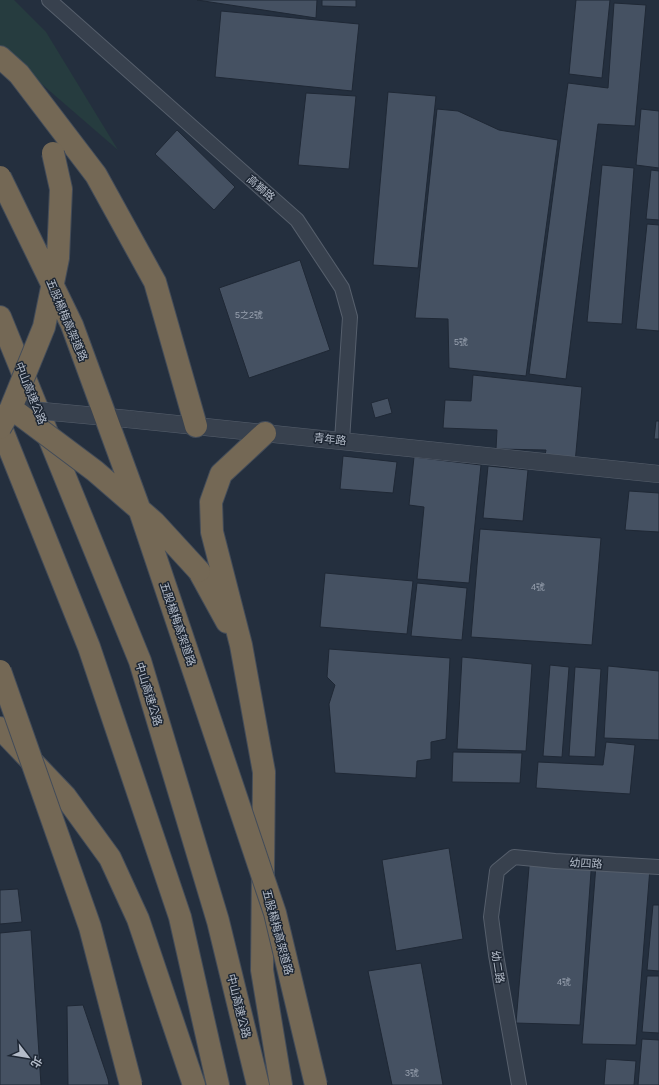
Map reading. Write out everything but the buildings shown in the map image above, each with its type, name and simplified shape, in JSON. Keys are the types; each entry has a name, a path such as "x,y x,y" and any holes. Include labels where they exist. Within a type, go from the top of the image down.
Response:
{"highway":[{"path":"0,57 19,74 96,175 155,282 196,426"},
{"path":"0,428 3,411 44,327 58,258 61,189 42,104"},
{"name":"五股楊梅高架道路","path":"0,177 72,325 138,508 275,913 316,1085"},
{"name":"中山高速公路","path":"0,317 140,661 218,921 258,1085"},
{"path":"3,411 95,471 154,522 198,571 240,646"},
{"path":"3,411 89,647 180,917 218,1085"},
{"path":"265,433 221,474 211,502 212,532 240,646 264,772 262,970 281,1085"},
{"path":"0,671 90,927 131,1085"},
{"path":"0,728 66,796 110,858 138,919 194,1085"}],"street":[{"name":"高獅路","path":"49,0 297,220 342,288 350,317 342,441"},
{"name":"青年路","path":"3,411 128,419 659,474"},
{"name":"幼四路","path":"514,857 659,867"},
{"name":"幼二路","path":"514,857 497,871 491,916 496,955 519,1085"}],"green space":[{"path":"0,0 14,0 46,32 118,150 0,48"}]}
